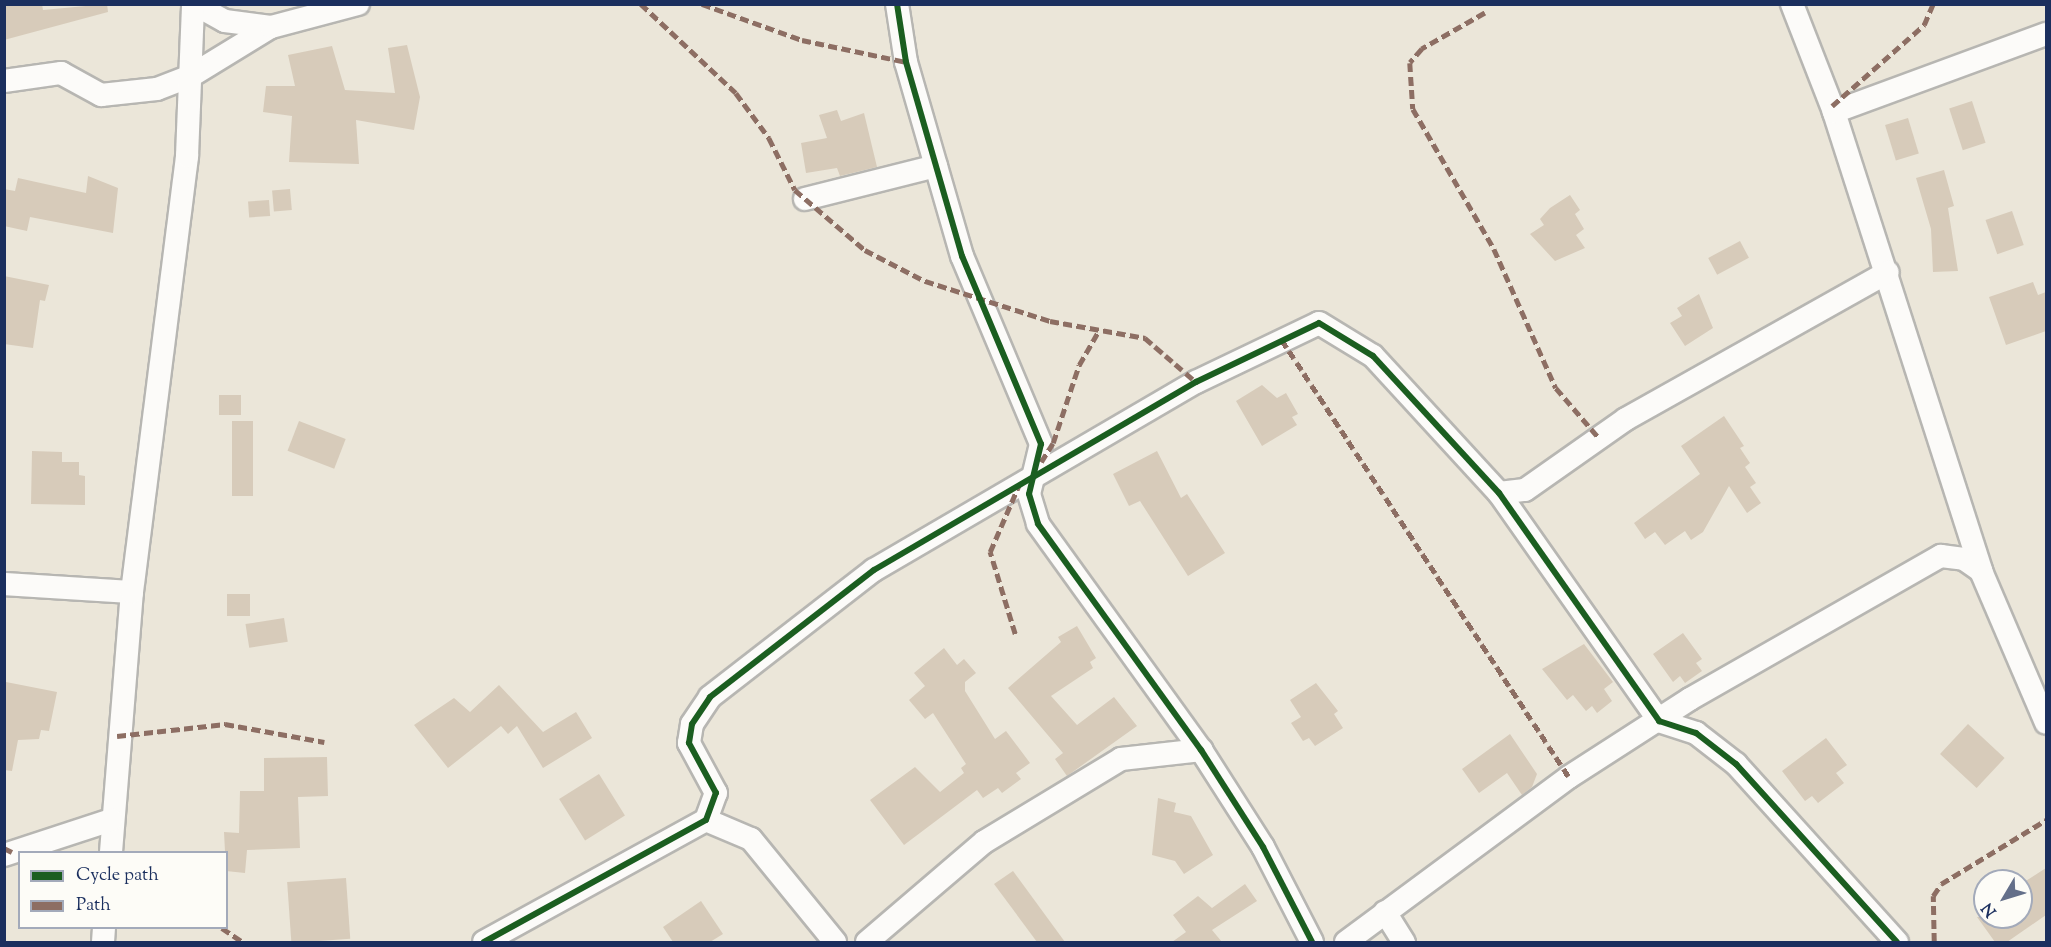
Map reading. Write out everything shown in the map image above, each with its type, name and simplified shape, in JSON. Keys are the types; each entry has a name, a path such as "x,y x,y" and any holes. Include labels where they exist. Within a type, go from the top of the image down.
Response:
{"street":[{"path":"111,851 111,820 132,592 187,156 194,4 225,21 271,27"},
{"path":"4,81 61,73 101,95 124,95 189,77 271,27 358,4"},
{"path":"897,4 906,62 962,256 1041,444 1032,479 1030,505 1050,544 1201,750 1263,847 1312,942"},
{"path":"1792,4 1834,112 1888,272 1981,571 2046,723"},
{"path":"1834,112 2046,34"},
{"path":"805,199 936,166"},
{"path":"1498,493 1525,490 1626,419 1888,272"},
{"path":"484,942 706,820 716,793 689,743 692,724 710,697 874,570 1196,382 1319,323 1373,356 1498,493 1659,721 1696,733 1736,764 1898,942"},
{"path":"1346,942 1569,777 1690,699 1941,556 1964,559 1981,571"},
{"path":"4,584 132,592"},
{"path":"1690,699 1696,733"},
{"path":"867,942 984,842 1121,759 1201,750"},
{"path":"4,855 111,820"},
{"path":"706,820 751,839 835,942"},
{"path":"1385,912 1404,942"}],"building":[{"path":"4,4 42,4 43,10 107,4 108,12 4,40"},
{"path":"407,45 420,97 414,130 356,120 359,164 289,162 292,116 263,112 266,86 295,86 288,55 332,46 345,90 395,93 388,48"},
{"path":"1972,101 1986,143 1963,150 1949,108"},
{"path":"837,110 841,121 864,113 877,167 840,176 837,168 806,173 801,143 827,138 819,115"},
{"path":"1908,118 1919,153 1896,160 1885,125"},
{"path":"1944,170 1954,206 1948,208 1958,271 1933,272 1931,229 1916,178"},
{"path":"88,176 118,188 113,233 30,217 27,231 4,226 4,189 15,191 18,178 86,193"},
{"path":"290,189 292,210 274,211 272,191"},
{"path":"1570,195 1580,210 1575,214 1584,229 1576,235 1585,248 1555,261 1530,234 1544,225 1540,219 1550,208"},
{"path":"269,200 270,216 249,217 248,201"},
{"path":"2012,211 2024,245 1997,254 1986,220"},
{"path":"1740,241 1749,258 1717,275 1708,258"},
{"path":"4,276 49,285 45,301 40,300 33,348 4,344"},
{"path":"2033,282 2038,295 2046,292 2046,331 2006,345 1989,297"},
{"path":"1699,294 1713,328 1685,346 1670,323 1682,316 1677,308"},
{"path":"1262,385 1277,398 1286,393 1298,414 1292,417 1297,425 1262,446 1236,401"},
{"path":"219,395 241,395 241,415 219,415"},
{"path":"1724,416 1744,446 1740,448 1750,463 1745,467 1756,483 1750,487 1761,503 1747,513 1729,486 1703,532 1691,540 1685,531 1665,545 1655,532 1645,539 1634,523 1700,474 1681,446"},
{"path":"232,421 253,421 253,496 232,496"},
{"path":"299,421 346,439 334,469 288,451"},
{"path":"32,451 62,452 62,462 79,462 79,475 85,476 85,505 31,504"},
{"path":"1157,451 1181,498 1187,494 1225,553 1188,576 1140,501 1129,506 1113,474"},
{"path":"227,594 250,594 250,616 227,616"},
{"path":"284,618 288,642 249,648 245,624"},
{"path":"1077,626 1096,658 1090,662 1093,668 1051,696 1077,725 1114,697 1137,726 1067,776 1055,759 1063,753 1008,688 1061,642 1058,637"},
{"path":"1683,633 1702,659 1696,663 1702,671 1685,683 1680,676 1673,682 1653,654"},
{"path":"1584,644 1613,682 1604,689 1612,701 1597,713 1592,706 1586,711 1573,695 1567,700 1542,669"},
{"path":"944,648 957,665 964,659 976,673 965,682 965,691 995,739 1006,731 1030,763 1016,773 1021,779 1002,793 998,788 983,798 977,790 904,845 870,800 915,767 940,792 964,773 961,768 966,764 933,713 925,719 909,700 925,686 914,673"},
{"path":"6,682 57,692 49,731 41,730 39,739 18,740 12,771 4,770"},
{"path":"1316,683 1338,711 1334,714 1343,728 1315,746 1309,738 1303,741 1291,723 1301,717 1290,700"},
{"path":"499,685 543,732 576,712 592,738 543,768 517,726 508,734 501,726 448,768 414,725 454,698 470,712"},
{"path":"1968,724 2005,758 1977,788 1940,754"},
{"path":"1510,734 1537,774 1532,787 1522,795 1507,773 1479,793 1462,769"},
{"path":"1826,738 1847,765 1836,773 1844,783 1818,803 1812,796 1805,801 1782,771"},
{"path":"327,757 328,796 298,797 300,848 247,850 245,873 228,871 228,851 225,851 224,832 239,833 240,791 264,791 264,758"},
{"path":"599,774 625,816 585,840 559,799"},
{"path":"1158,798 1176,803 1174,812 1191,816 1213,855 1184,874 1175,861 1152,855"},
{"path":"2046,868 2046,915 2033,924 2033,876"},
{"path":"1013,871 1065,942 1037,942 994,884"},
{"path":"346,878 350,939 291,942 287,882"},
{"path":"1245,884 1257,901 1212,930 1222,942 1172,942 1186,932 1173,915 1198,896 1212,908"},
{"path":"701,901 723,934 710,942 673,942 663,927"},
{"path":"1986,929 2026,929 2007,942 1995,942"}],"marked path":[{"path":"641,4 736,93 769,138 795,190 865,250 925,281 1050,321 1145,338 1196,382"},
{"path":"702,4 802,40 906,62"},
{"path":"1832,106 1924,25 1933,4"},
{"path":"1485,13 1422,49 1410,63 1413,109 1494,249 1556,388 1599,438"},
{"path":"1041,462 1053,443 1079,365 1099,331"},
{"path":"1282,340 1569,777"},
{"path":"1015,634 990,552 1019,485"},
{"path":"117,736 225,724 324,742"},
{"path":"1934,942 1933,896 1941,884 2046,820"},
{"path":"4,848 12,852"},
{"path":"224,929 243,942"}],"cycle path":[{"path":"897,4 906,62 962,256 1041,444 1029,494 1038,524 1201,750 1263,847 1312,942"},
{"path":"484,942 706,820 716,793 689,743 692,724 710,697 874,570 1196,382 1319,323 1373,356 1499,493 1659,721 1696,733 1736,764 1897,942"}]}
